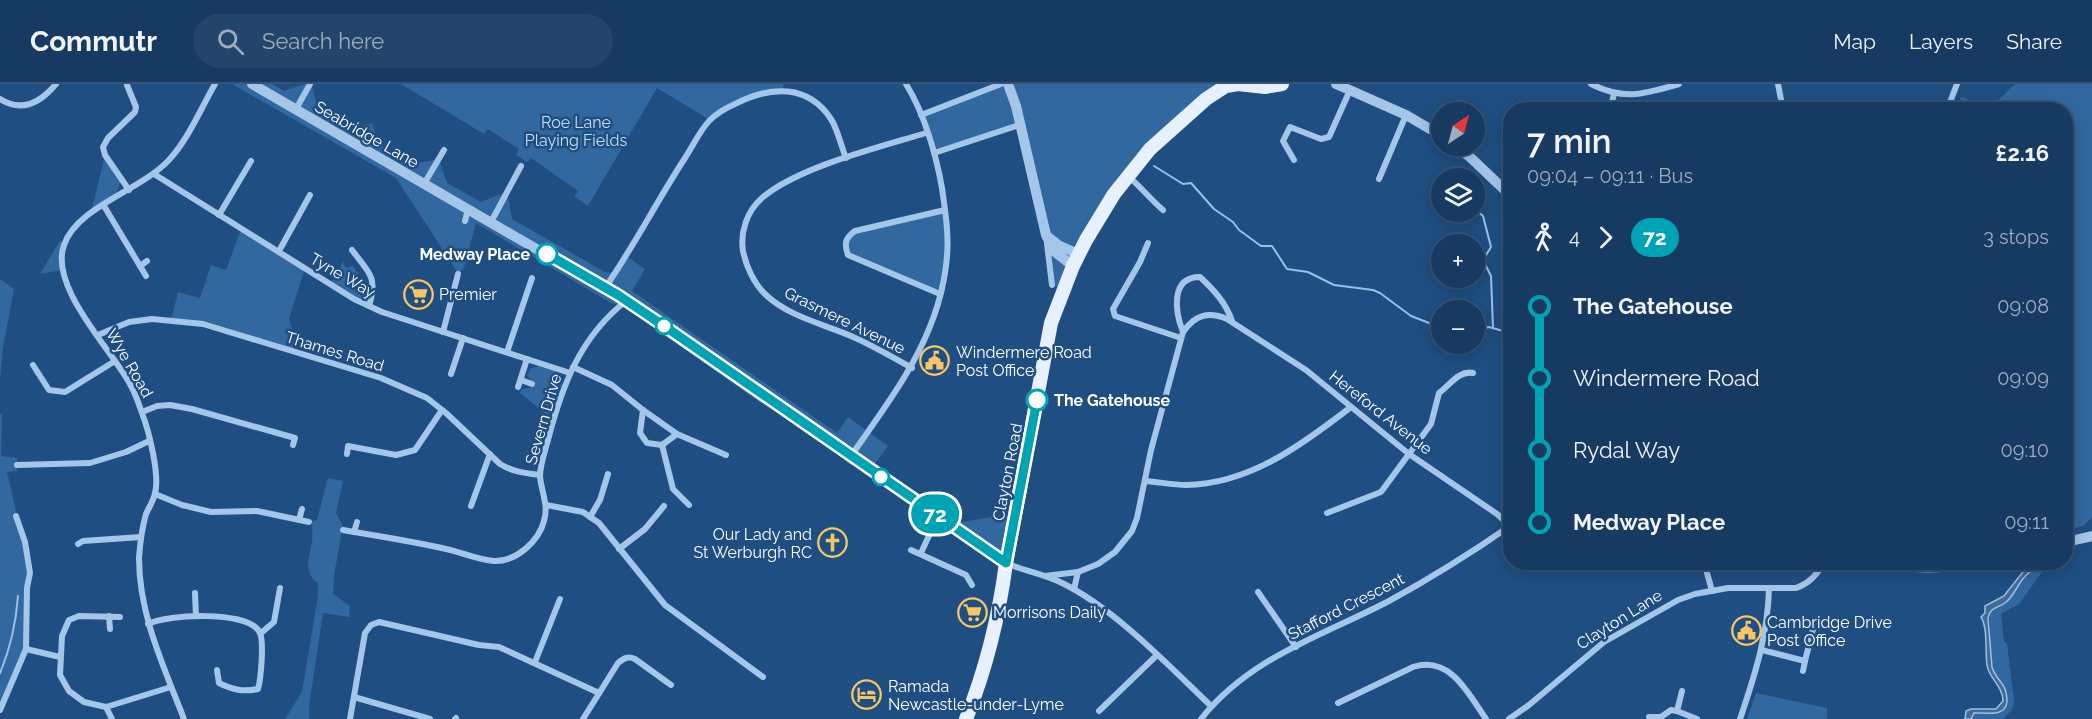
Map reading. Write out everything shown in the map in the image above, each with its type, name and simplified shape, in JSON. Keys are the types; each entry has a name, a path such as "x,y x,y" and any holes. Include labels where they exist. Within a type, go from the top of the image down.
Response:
{"main road":[{"name":"Clayton Road","path":"966,719 975,696 1001,603 1006,563 1051,323 1076,260 1103,211 1128,176 1150,149 1206,99 1218,84"},
{"name":"Clayton Road","path":"1206,99 1226,87 1248,84 1265,87 1282,84"}],"street":[{"path":"0,99 8,104 24,106 38,102 56,84"},
{"name":"Wye Road","path":"184,719 148,624 143,602 141,537 158,479 142,412 130,384 81,311 64,278 61,254 70,231 78,222 154,174 180,147 215,84"},
{"name":"Seabridge Lane","path":"252,84 626,301 1006,563"},
{"name":"Seabridge Lane","path":"296,109 310,84"},
{"path":"851,456 912,368 932,322 947,255 945,210 934,153 921,115 906,84"},
{"path":"921,115 1001,84"},
{"path":"1008,84 1046,234 1052,285"},
{"path":"1336,84 1406,115 1431,130"},
{"path":"1591,84 1614,94 1647,93 1679,84"},
{"path":"1778,84 1781,102"},
{"path":"1950,102 1957,84"},
{"path":"127,85 136,107 135,112 108,138 103,147 105,155 129,190"},
{"path":"605,288 710,120 729,107 749,97 777,90 789,91 808,98 821,107 832,120 846,158"},
{"path":"1294,160 1283,141 1290,127 1321,139 1329,137 1350,90"},
{"path":"1612,102 1614,94"},
{"path":"1379,179 1406,115"},
{"path":"934,153 1019,125"},
{"name":"Grasmere Avenue","path":"912,368 851,336 787,309 765,295 745,262 742,240 744,226 761,198 786,182 846,158 926,133"},
{"name":"Seabridge Lane","path":"424,184 444,150"},
{"path":"1469,156 1503,188"},
{"path":"219,216 251,161"},
{"path":"491,222 521,166"},
{"name":"Tyne Way","path":"154,174 354,299 443,332 527,359 571,370 612,385 677,434 726,455"},
{"path":"1128,176 1140,186 1147,197 1163,210"},
{"path":"279,251 310,195"},
{"path":"104,206 146,276"},
{"path":"465,221 468,209"},
{"path":"940,294 848,255 844,245 855,231 945,210"},
{"path":"1046,234 1054,251 1076,260"},
{"path":"1148,243 1140,262 1113,309 1115,316 1182,335"},
{"path":"352,250 371,275 374,283 369,306"},
{"path":"140,266 147,261"},
{"path":"443,332 458,273"},
{"name":"Hereford Avenue","path":"1182,335 1179,322 1178,288 1191,277 1200,277 1212,288 1228,308 1232,322"},
{"path":"507,352 532,278"},
{"name":"Severn Drive","path":"343,530 445,549 494,561 505,560 526,548 537,537 544,521 546,505 540,475 554,418 571,370 581,349 626,301"},
{"name":"Hereford Avenue","path":"1045,576 1078,572 1098,564 1115,552 1125,541 1137,518 1151,450 1182,335 1197,318 1206,314 1216,314 1232,322 1306,370 1409,454 1503,520"},
{"name":"Thames Road","path":"98,335 129,322 152,319 202,324 381,378 427,398 509,469 540,475"},
{"path":"451,374 463,338"},
{"path":"518,387 527,359"},
{"path":"33,364 49,390 65,392 115,361"},
{"path":"1327,513 1381,492 1431,424 1439,393 1459,375 1473,373"},
{"path":"521,380 532,384"},
{"path":"142,412 157,406 170,405 192,409 295,438 293,445"},
{"path":"1145,481 1186,485 1217,482 1237,476 1259,468 1288,452 1351,408"},
{"path":"347,454 348,446 354,444 396,455 415,450 442,410"},
{"path":"643,410 640,433 647,443 662,445 677,434"},
{"path":"17,465 90,463 126,452 149,441"},
{"path":"662,445 673,489 689,505"},
{"path":"471,506 490,454"},
{"path":"590,517 600,500 608,474"},
{"path":"155,494 182,505 211,512 257,512 309,522"},
{"path":"546,505 583,512 599,523 665,605 764,677"},
{"path":"619,549 645,529 664,506"},
{"path":"299,520 302,509"},
{"path":"0,710 26,649 27,588 30,573 25,542 16,516"},
{"path":"921,554 938,516"},
{"path":"354,532 357,522"},
{"name":"Stafford Crescent","path":"1201,719 1211,706 1244,675 1264,662 1423,582 1503,531"},
{"path":"2073,540 2092,536"},
{"path":"78,544 83,541 141,537"},
{"path":"911,550 966,575 972,585"},
{"path":"1006,563 1074,589 1157,655 1211,706"},
{"path":"1706,570 1712,591"},
{"name":"Clayton Lane","path":"1509,719 1604,642 1678,600 1728,588 1796,588 1814,578 1820,570"},
{"path":"1074,589 1078,572"},
{"path":"261,633 274,622 280,588"},
{"path":"1740,719 1762,650 1768,615 1769,588"},
{"path":"1258,592 1296,647"},
{"path":"195,593 196,616"},
{"path":"535,662 560,599"},
{"path":"120,617 79,616 69,620 62,636 60,657 60,675 69,691 84,702 106,707 171,687"},
{"path":"109,616 110,629"},
{"path":"148,624 159,618 196,616 247,621 261,633 262,678 258,689 246,692 219,683 217,670"},
{"path":"350,719 366,633 371,626 379,622 479,645 499,647 599,693"},
{"path":"1803,671 1814,625"},
{"path":"26,649 60,657"},
{"path":"1762,650 1805,661"},
{"path":"1099,711 1157,655"},
{"path":"587,718 599,693 618,663 630,657 671,685"},
{"path":"1338,703 1413,667 1434,664 1455,676 1486,719"},
{"path":"1677,711 1682,691"},
{"path":"354,697 430,719"},
{"path":"106,707 112,719"},
{"path":"1649,717 1661,718 1671,710 1697,719"}],"green space":[{"path":"232,84 272,84 284,91 305,84 312,86 318,110 352,129 372,123 379,144 414,164 439,159 447,183 481,202 503,193 508,196 512,219 605,272 616,273 626,256 645,269 632,291 837,433 848,417 888,446 874,465 873,471 770,400 767,407 621,305 611,303 476,223 464,268 458,273 396,178"},
{"name":"Roe Lane Playing Fields","path":"401,84 784,84 782,91 753,96 710,120 657,88 588,206 574,196 578,191 531,158 527,162 516,155 519,149 488,129 484,134"},
{"path":"1001,84 1218,84 1114,194 1064,289 1052,285 1046,234 1019,125 934,153 921,115"},
{"path":"2015,84 2092,84 2092,517 2083,526 2073,529 2073,102 1996,102"},
{"path":"1961,97 1976,102 1959,102"},
{"path":"105,155 121,178 111,200 91,213"},
{"path":"945,210 947,233 940,294 848,255 847,237 855,231"},
{"path":"241,229 305,268 289,319 294,336 294,352 203,324 171,321 178,292 200,298 211,265 226,270"},
{"path":"62,241 63,270 40,274 59,242"},
{"path":"343,262 346,268 353,266 365,284 374,283 369,306 330,284"},
{"path":"0,279 14,289 3,348 0,380"},
{"path":"539,366 557,372 562,380 558,396 548,416 519,392 522,389 534,387 535,385 527,375 531,368"},
{"path":"0,414 2,414 1,456 17,458 17,471 7,472 30,573 26,649 0,710"},
{"path":"328,478 343,481 336,513 343,526 333,594 350,606 349,617 323,613 309,719 285,719 302,692 318,596 318,583 310,574 308,564 312,521 317,520"},
{"path":"1016,513 1006,563 949,524"},
{"path":"2033,570 2043,570 2019,604 2001,614 2014,701 2012,710 2002,719 1971,719 1974,713 2003,711 2004,687 1992,667 1989,613 2008,601 2024,578"},
{"path":"1756,693 1827,708 1827,719 1747,719"}],"shaded area":[{"path":"2024,570 2033,570 2022,580 2005,603 1992,610 1988,618 1992,667 2005,690 2006,707 1994,713 1974,713 1971,719 1965,719 1966,711 1996,709 2003,701 2001,691 1988,670 1985,627 1981,617 1985,613 1985,606 2004,596"}],"waterway":[{"path":"1154,166 1183,184 1191,183 1214,209 1233,222 1239,230 1261,246 1272,246 1287,269 1308,272 1334,285 1373,290 1411,316 1431,324"},
{"path":"1485,222 1491,247 1483,260 1491,276 1493,328"},
{"path":"1485,328 1503,331"},
{"path":"0,673 12,635 18,596"}],"bus line":[{"name":"72","path":"547,254 618,295 670,330 1006,563 1037,400"}],"place":[{"name":"Medway Place","path":"547,254"},
{"name":"Premier","path":"418,294"},
{"name":"Windermere Road Post Office","path":"935,361"},
{"name":"The Gatehouse","path":"1037,400"},
{"name":"Our Lady and St Werburgh RC","path":"833,543"},
{"name":"Morrisons Daily","path":"972,612"},
{"name":"Cambridge Drive Post Office","path":"1746,631"},
{"name":"Ramada Newcastle-under-Lyme","path":"867,695"}]}
